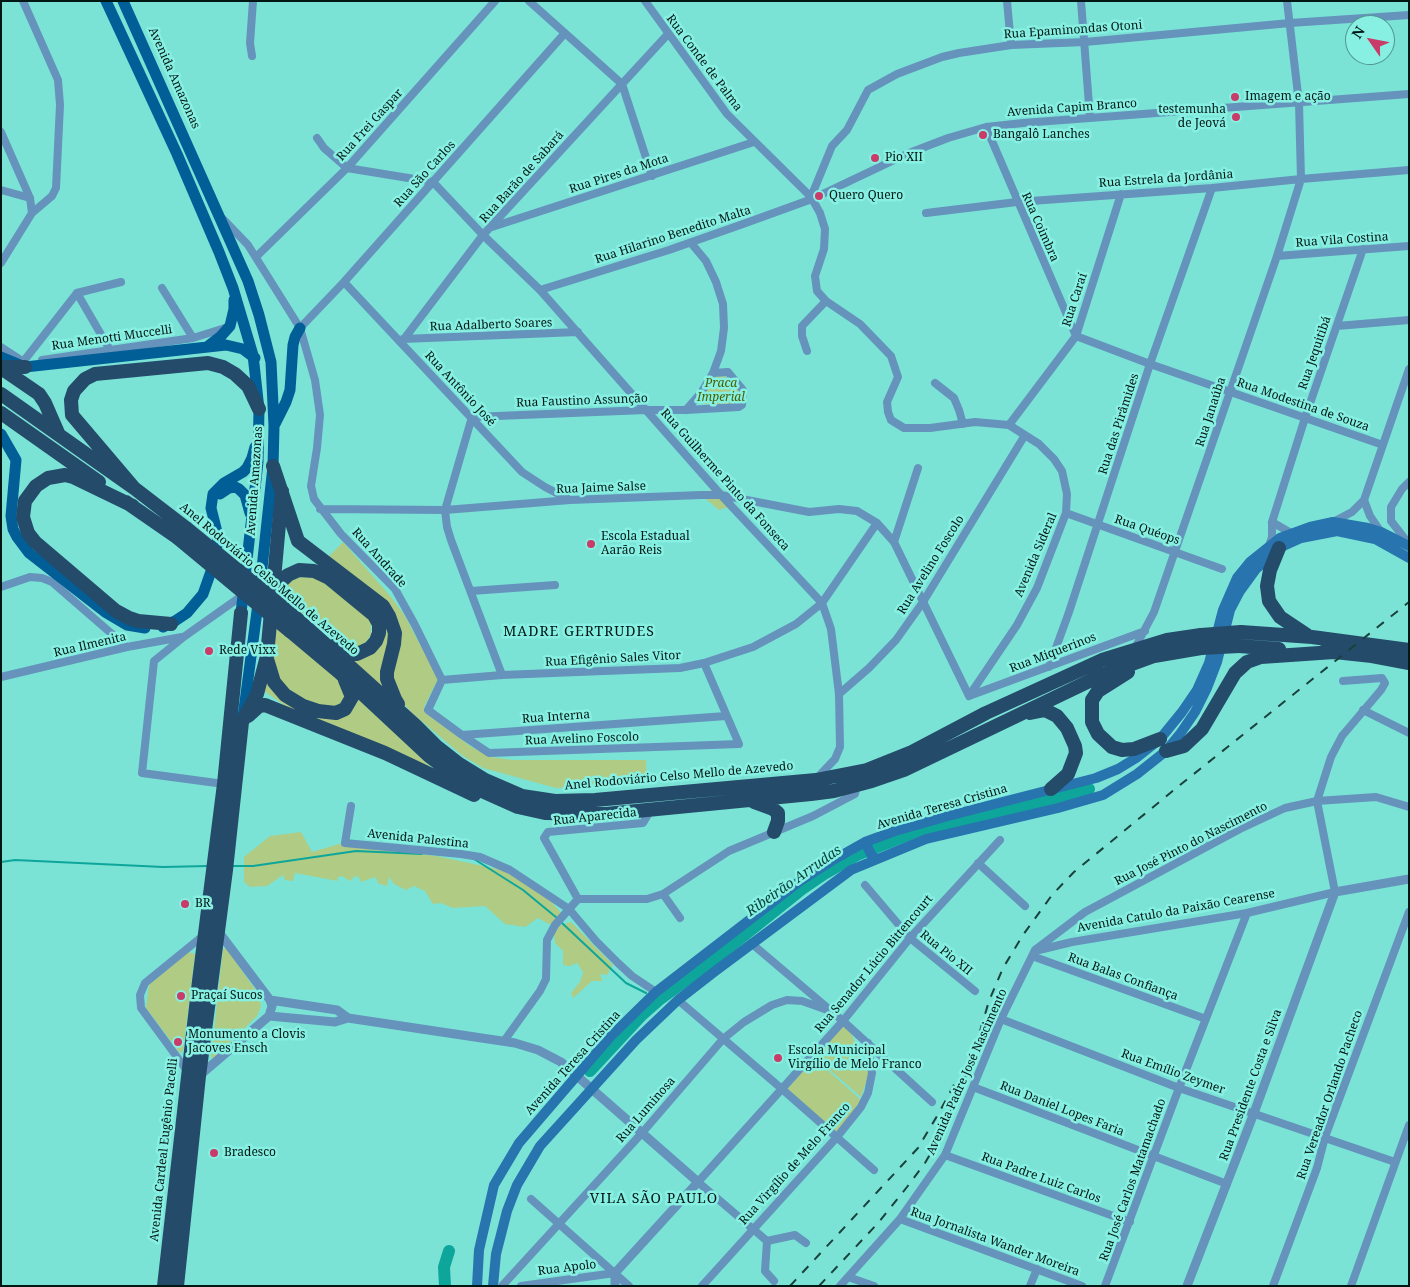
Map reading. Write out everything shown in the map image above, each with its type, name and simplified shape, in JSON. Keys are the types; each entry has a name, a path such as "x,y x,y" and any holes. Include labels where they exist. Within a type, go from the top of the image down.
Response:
{"highway":[{"path":"134,488 72,415 71,400 78,385 85,379 95,374 208,363 223,367 235,374 248,386 259,409"},
{"path":"1,368 24,365"},
{"path":"1,368 39,394 45,402 60,436"},
{"name":"Anel Rodoviário Celso Mello de Azevedo","path":"1,394 134,488 290,631 340,673 429,756 453,774 480,790 518,807 545,813 606,814 834,791 904,770 1102,675 1154,656 1241,632 1312,637 1409,650"},
{"name":"Anel Rodoviário Celso Mello de Azevedo","path":"1,413 133,506 182,533 299,621 436,746 459,764 485,780 522,796 555,801 604,799 816,780 867,770 912,752 986,713 1102,660 1135,648 1167,640 1334,652 1409,663"},
{"path":"273,466 298,541 382,606 389,616 395,632 387,679 395,699 416,726"},
{"path":"133,506 65,475 48,478 36,486 25,501 23,517 28,533 35,542 116,611 138,621 171,624"},
{"path":"242,722 257,694 267,656 282,491"},
{"path":"1274,547 1267,586 1269,600 1276,613 1284,621 1312,637"},
{"path":"274,588 288,575 299,570 314,571 329,578 374,615 379,624 379,633 370,648 357,654 340,650 299,621"},
{"name":"Avenida Amazonas","path":"222,852 224,784 241,613"},
{"path":"1154,656 1098,690 1092,700 1092,722 1098,734 1112,748 1122,750 1163,745 1184,746 1202,729 1235,673 1247,662 1261,657 1334,652"},
{"path":"267,656 274,682 279,689 293,700 318,711 336,713 345,709 350,702 352,697 351,691 340,673"},
{"path":"242,722 259,706 265,705 385,754 475,795 518,807"},
{"path":"1005,720 1045,710 1058,716 1063,721 1073,740 1076,753 1068,774 1051,789"},
{"name":"Avenida Amazonas","path":"220,870 242,722"},
{"path":"746,800 767,806 778,813 778,821 774,832"},
{"name":"Avenida Cardeal Eugênio Pacelli","path":"164,1286 220,870"},
{"name":"Avenida Cardeal Eugênio Pacelli","path":"177,1286 193,1074"}],"main road":[{"name":"Avenida Amazonas","path":"106,1 205,217 233,288 253,356 259,409 258,462 241,613"},
{"name":"Avenida Amazonas","path":"123,1 248,281 259,315 270,362 274,400 273,466 259,596 242,722"},
{"path":"205,217 219,216"},
{"path":"207,346 221,336 230,326 234,309 233,288"},
{"path":"274,426 290,390 294,337 300,328"},
{"path":"1,357 24,365 226,345 239,348 253,356 264,373 274,400"},
{"path":"1,434 16,460 11,516 13,529 17,537 29,553 105,612 119,621 145,628 158,628 171,624 187,613 199,600 215,560 218,536 211,508 211,499 216,489 247,468 258,439"},
{"path":"211,508 223,491 235,487 246,495 252,527"},
{"name":"Avenida Teresa Cristina","path":"491,1286 501,1233 517,1185 540,1146 636,1040 678,1000 851,870 875,858 926,839 1058,808 1103,795 1137,774 1163,745 1190,720 1218,662 1230,610 1240,591 1274,547 1291,533 1333,522 1381,532 1409,545"},
{"name":"Avenida Teresa Cristina","path":"1274,547 1300,538 1337,531 1375,539 1409,558"},
{"name":"Avenida Teresa Cristina","path":"477,1286 478,1261 484,1225 494,1185 519,1143 576,1074 610,1037 656,992 800,881 833,860 895,831 1096,778 1118,769 1163,745"},
{"path":"866,844 875,858"},
{"path":"478,1261 481,1274 491,1286"}],"street":[{"path":"1,263 32,213 52,196 56,188 60,105 58,80 23,1"},
{"path":"252,56 250,43 253,1"},
{"name":"Rua Frei Gaspar","path":"256,257 347,168 495,1"},
{"path":"529,1 622,84 652,176"},
{"name":"Rua Conde de Palma","path":"645,1 727,114 811,198"},
{"path":"1008,1 1011,45"},
{"path":"1081,1 1090,118"},
{"name":"Rua Janaúba","path":"1135,648 1154,612 1277,256 1301,179 1299,102 1287,1"},
{"name":"Rua Epaminondas Otoni","path":"811,198 832,146 847,130 868,90 897,74 934,60 959,53 1011,45 1084,42 1290,23 1409,15"},
{"name":"Rua São Carlos","path":"300,328 344,282 566,33"},
{"name":"Rua Barão de Sabará","path":"402,341 483,235 668,34"},
{"name":"Avenida Capim Branco","path":"811,198 909,153 948,138 986,127 1409,94"},
{"name":"Rua Coimbra","path":"986,127 1076,336"},
{"path":"1,132 30,198 32,213"},
{"path":"317,138 324,148 347,168 434,182"},
{"name":"Rua Pires da Mota","path":"491,228 754,142"},
{"name":"Rua Estrela da Jordânia","path":"926,213 1017,202 1212,188 1409,170"},
{"name":"Rua Guilherme Pinto da Fonseca","path":"434,182 483,235 540,290 721,495 822,603 831,629 839,694 840,747 835,760 816,780"},
{"name":"Rua das Pirâmides","path":"1049,667 1098,525 1150,364 1212,188"},
{"path":"1,190 30,198"},
{"name":"Rua Caraí","path":"1009,425 1076,336 1121,194"},
{"name":"Rua Hilarino Benedito Malta","path":"540,290 691,243 811,198"},
{"name":"Avenida Sideral","path":"811,198 820,213 825,229 824,249 815,276 817,291 826,301 860,324 891,356 898,377 887,402 891,420 904,428 930,428 975,422 1009,425 1038,444 1054,459 1062,471 1067,494 1066,513 1037,588 1016,625 969,696"},
{"name":"Rua Andrade","path":"219,216 243,238 300,328 315,380 320,414 311,486 314,499 341,534 395,589 442,680"},
{"path":"686,410 702,393 713,374 721,351 723,336 723,304 716,282 706,261 691,243"},
{"name":"Rua Vila Costina","path":"1277,256 1409,246"},
{"name":"Rua Jequitibá","path":"1274,547 1272,522 1305,418 1364,249"},
{"path":"1,347 24,365 77,292 121,282"},
{"name":"Rua Antônio José","path":"344,282 402,341 522,472 570,500"},
{"path":"162,288 192,338"},
{"path":"77,292 110,350"},
{"path":"806,351 802,336 802,326 826,301"},
{"path":"1337,326 1409,320"},
{"name":"Rua Menotti Muccelli","path":"24,365 192,338 211,334 230,326"},
{"name":"Rua Adalberto Soares","path":"402,341 578,332"},
{"name":"Rua Modestina de Souza","path":"1076,336 1150,364 1383,445"},
{"path":"1333,522 1352,512 1364,500 1409,369"},
{"name":"Rua Faustino Assunção","path":"472,418 686,410 738,407 742,405 743,390 727,371 713,374"},
{"path":"936,383 954,398 960,410 963,424"},
{"path":"472,418 445,510 451,540 502,675"},
{"name":"Rua Avelino Foscolo","path":"839,694 869,668 896,640 923,602 1026,435"},
{"path":"894,542 918,468"},
{"path":"1409,482 1402,489 1391,507 1391,521 1409,545"},
{"name":"Rua Jaime Salse","path":"320,509 445,510 570,500 721,495 808,512 839,509 857,511 877,523 894,542 969,696"},
{"path":"1364,500 1370,516 1381,532"},
{"name":"Rua Quéops","path":"1066,513 1222,569"},
{"path":"1272,522 1291,533"},
{"name":"Rua Efigênio Sales Vitor","path":"442,680 502,675 680,668 704,663 753,646 796,624 822,603 877,523"},
{"path":"1,587 30,577 42,578 52,582 127,648"},
{"path":"471,592 555,585"},
{"path":"224,784 142,773 154,661 185,636 243,595"},
{"path":"225,607 238,608 241,613"},
{"name":"Rua Miquerinos","path":"969,696 1145,630"},
{"name":"Rua Ilmenita","path":"1,676 185,636"},
{"path":"704,663 726,716"},
{"path":"1335,892 1317,801 1331,757 1342,736 1381,690 1384,683 1382,678 1342,681"},
{"path":"442,680 428,710 462,735"},
{"path":"1363,710 1409,733"},
{"name":"Rua Avelino Foscolo","path":"462,735 489,754 739,744 726,716"},
{"name":"Rua Interna","path":"462,735 726,716"},
{"path":"504,1041 540,991 546,979 547,940 555,925 578,898 647,899 663,894 729,850 813,816 855,794 857,785"},
{"name":"Rua José Pinto do Nascimento","path":"1033,953 1085,912 1240,829 1284,808 1317,801 1376,798 1409,807"},
{"name":"Avenida Palestina","path":"351,806 346,843 480,857 510,870 569,908 596,942 632,976 656,992"},
{"name":"Rua Aparecida","path":"578,898 544,838 548,832 643,823 652,808"},
{"name":"Rua Senador Lúcio Bittencourt","path":"615,1273 843,1021 910,938 1000,840"},
{"path":"978,863 1025,906"},
{"name":"Avenida Catulo da Paixão Cearense","path":"1033,953 1072,942 1247,913 1335,892 1409,879"},
{"name":"Rua Pio XII","path":"865,885 910,938 975,991"},
{"name":"Rua Presidente Costa e Silva","path":"1188,1286 1335,892"},
{"path":"663,894 680,918"},
{"name":"Rua Vereador Orlando Pacheco","path":"1273,1286 1317,1168 1325,1137 1409,912"},
{"name":"Rua José Carlos Matamachado","path":"1106,1286 1179,1088 1247,913"},
{"path":"212,932 270,1000 272,1006 269,1016 193,1074 142,1008 140,995 145,982 212,932"},
{"path":"752,943 833,1012 932,1102"},
{"name":"Rua Balas Confiança","path":"1033,953 1206,1019"},
{"name":"Avenida Padre José Nascimento","path":"840,1286 900,1219 945,1155 972,1087 1033,953"},
{"path":"270,1000 337,1010 348,1018"},
{"path":"678,1000 874,1170"},
{"name":"Rua Luminosa","path":"502,1286 642,1133 723,1039 744,1022 772,1005 787,1000 802,1001 833,1012"},
{"path":"269,1016 335,1022 348,1018 504,1041 538,1050 561,1062 576,1074 767,1241"},
{"name":"Rua Emílio Zeymer","path":"1002,1019 1179,1088 1395,1162"},
{"name":"Rua Virgílio de Melo Franco","path":"702,1286 837,1138 861,1107 868,1094 872,1073 868,1043"},
{"name":"Rua Daniel Lopes Faria","path":"972,1087 1227,1184"},
{"path":"1351,1286 1409,1125"},
{"name":"Rua Padre Luiz Carlos","path":"945,1155 1130,1222"},
{"path":"531,1199 629,1286"},
{"name":"Rua Jornalista Wander Moreira","path":"900,1219 1082,1286"},
{"path":"767,1241 795,1235 806,1243"},
{"path":"767,1241 765,1271 774,1280"},
{"path":"1030,1286 1037,1268"},
{"path":"615,1273 615,1286"},
{"name":"Rua Apolo","path":"521,1286 615,1273"},
{"path":"848,1277 874,1286"}],"green space":[{"name":"Praca Imperial","path":"723,376 732,379 741,393 740,405 702,404 701,394 713,377"},
{"path":"713,484 734,498 731,506 719,510 706,499"},
{"path":"343,542 405,616 438,679 424,707 427,714 470,746 490,757 513,760 646,760 647,784 556,788 483,768 463,756 413,714 403,703 392,678 399,644 398,621 386,603 329,556"},
{"path":"299,577 317,578 369,616 371,635 365,643 356,648 340,644 284,597 282,593 287,584"},
{"path":"276,627 337,677 346,697 339,705 334,707 311,704 281,684 273,660"},
{"path":"384,627 390,628 383,689 349,658"},
{"path":"266,676 272,689 345,715 359,700 431,767 430,770 291,710 264,691"},
{"path":"301,832 312,852 339,844 436,856 502,870 543,893 562,914 551,925 538,918 525,927 505,924 485,906 453,908 441,903 433,904 425,891 414,886 406,890 394,884 389,877 387,886 379,884 375,877 361,882 358,876 350,881 342,876 337,878 338,881 295,873 293,881 285,880 283,875 267,886 250,887 244,882 244,857 270,836"},
{"path":"571,922 613,965 607,975 600,974 602,981 592,981 573,998 571,993 580,982 583,972 577,963 570,966 563,965 563,951 555,943 554,934 559,926"},
{"path":"226,948 259,995 261,1006 257,1016 214,1058 211,1057 223,949"},
{"path":"188,952 195,954 183,1051 180,1053 146,1008 149,985"},
{"path":"842,1024 849,1029 869,1073 861,1097 815,1057"},
{"path":"814,1058 860,1099 859,1104 837,1134 787,1089"}],"waterway":[{"name":"Ribeirão Arrudas","path":"590,1071 642,1015 659,1000 711,962 802,889 857,855 921,830 1026,806 1089,789"},
{"path":"233,866 253,866 356,851 422,854"},
{"path":"474,859 523,890 557,918"},
{"path":"1,862 15,860 163,867 208,866"},
{"path":"562,923 626,983 646,993"},
{"name":"Ribeirão Arrudas","path":"445,1286 444,1267 449,1251"}],"railway":[{"path":"819,1286 879,1222 925,1163 941,1135 969,1068 989,1001 1003,968 1023,935 1052,895 1074,872 1180,785 1409,602"},
{"path":"790,1286 918,1148 957,1079"}],"place":[{"name":"Imagem e ação","path":"1235,97"},
{"name":"testemunha de Jeová","path":"1236,117"},
{"name":"Bangalô Lanches","path":"983,135"},
{"name":"Pio XII","path":"875,158"},
{"name":"Quero Quero","path":"819,196"},
{"name":"Escola Estadual Aarão Reis","path":"591,544"},
{"name":"Rede Vixx","path":"209,651"},
{"name":"BR","path":"185,904"},
{"name":"Praçaí Sucos","path":"181,996"},
{"name":"Monumento a Clovis Jacoves Ensch","path":"178,1042"},
{"name":"Escola Municipal Virgílio de Melo Franco","path":"778,1058"},
{"name":"Bradesco","path":"214,1153"}],"district":[{"name":"MADRE GERTRUDES","path":"579,632"},
{"name":"VILA SÃO PAULO","path":"654,1199"}]}
